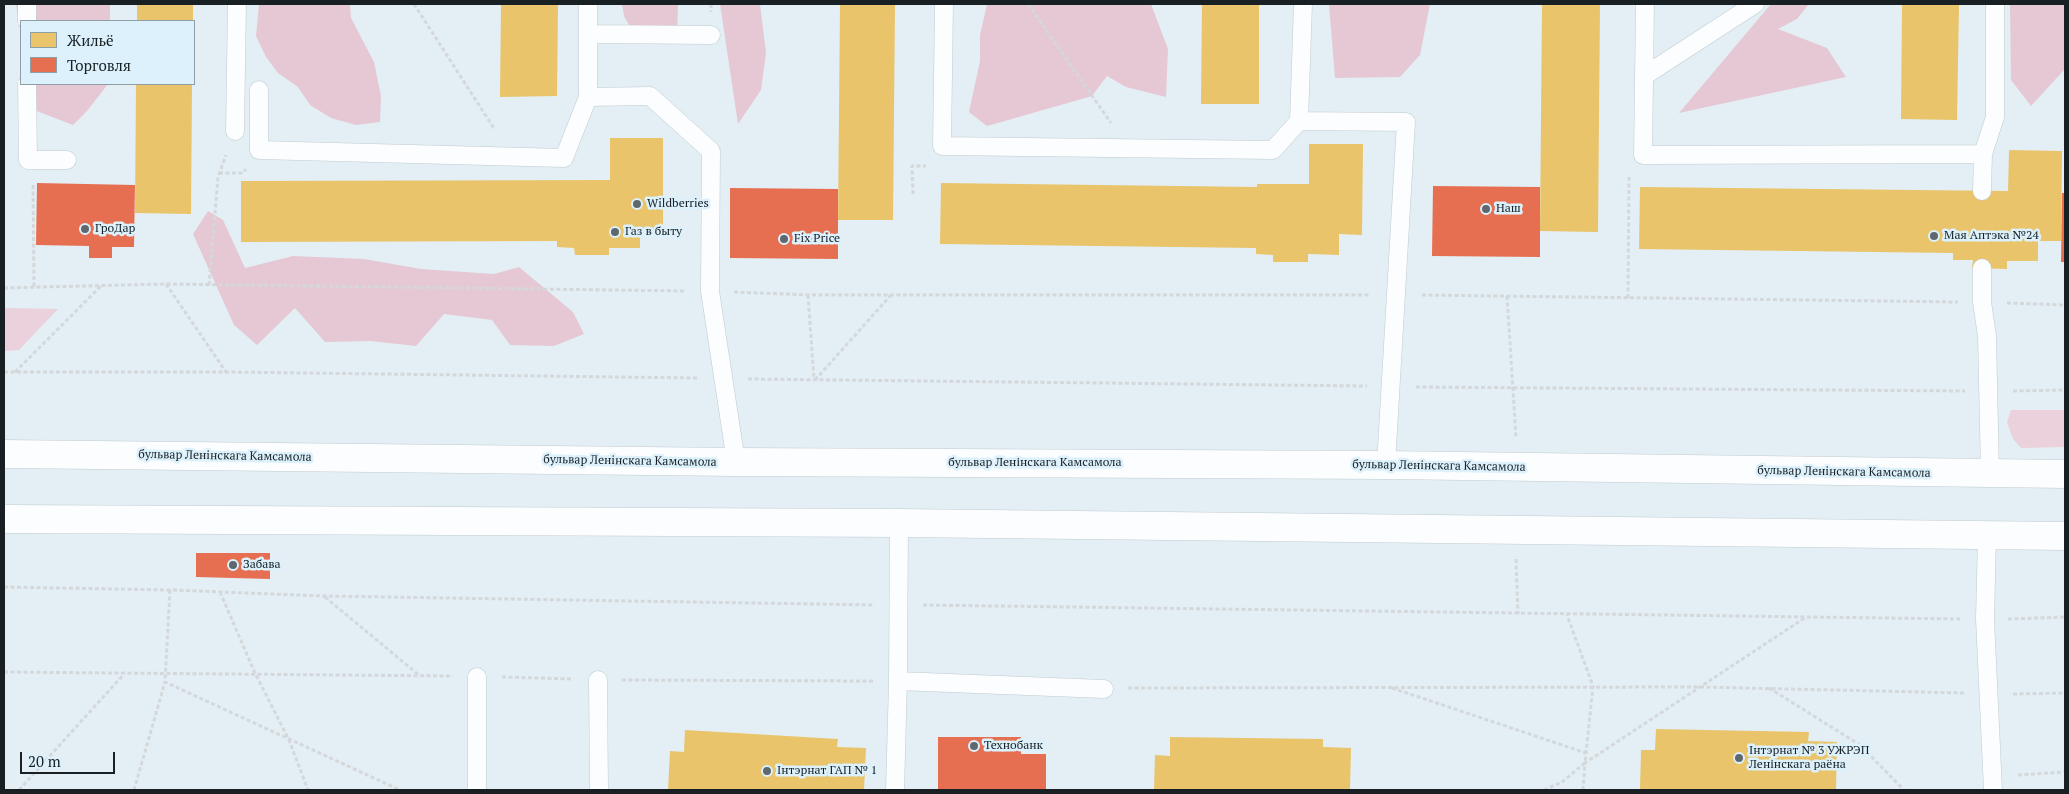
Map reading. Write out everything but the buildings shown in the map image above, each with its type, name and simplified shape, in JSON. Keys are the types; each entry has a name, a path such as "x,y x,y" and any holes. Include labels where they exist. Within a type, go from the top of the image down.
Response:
{"main road":[{"name":"бульвар Ленінскага Камсамола","path":"4,454 736,462 1386,465 2065,474"},
{"path":"4,519 899,523 1986,537 2065,536"}],"lane":[{"path":"27,4 27,20"},
{"path":"235,131 237,4"},
{"path":"259,90 259,150 564,158 588,97 588,4"},
{"path":"944,4 942,146 1273,150 1299,121 1303,4"},
{"path":"1645,4 1643,155 1983,154"},
{"path":"1644,76 1755,4"},
{"path":"1982,191 1983,154 1995,117 1995,4"},
{"path":"588,34 711,35"},
{"path":"27,85 28,160 67,160"},
{"path":"588,97 650,96 711,151 710,291 736,462"},
{"path":"1299,121 1406,122 1386,465"},
{"path":"1982,268 1982,302 1987,336 1990,474"},
{"path":"895,790 899,523"},
{"path":"1986,537 1985,619 1993,784"},
{"path":"477,677 477,790"},
{"path":"598,680 599,790"},
{"path":"898,682 1104,688"}],"path":[{"path":"414,4 512,156"},
{"path":"1028,4 1128,148"},
{"path":"1628,298 1629,167 1643,155"},
{"path":"33,160 34,287"},
{"path":"913,194 912,166 932,165"},
{"path":"209,285 218,175 243,173"},
{"path":"4,288 165,284 710,291 808,295 1396,295 1982,302 2065,305"},
{"path":"165,284 227,372"},
{"path":"15,372 101,285"},
{"path":"808,295 814,380"},
{"path":"814,380 891,295"},
{"path":"1508,296 1516,444"},
{"path":"4,372 227,372 1390,386 2065,390"},
{"path":"1516,554 1518,614"},
{"path":"4,587 170,590 325,596 899,605 1985,619 2065,617"},
{"path":"134,790 165,682 170,590"},
{"path":"220,592 254,673 289,740 308,790"},
{"path":"325,596 420,676"},
{"path":"1567,614 1593,686 1583,790"},
{"path":"1544,790 1562,782 1585,763 1806,617"},
{"path":"19,790 125,673"},
{"path":"165,682 400,790"},
{"path":"1104,688 1701,686 1989,694 2065,693"},
{"path":"1388,687 1586,753"},
{"path":"1769,688 1860,745 1904,790"},
{"path":"1993,784 2065,772"}],"shaded area":[{"path":"16,4 110,4 110,20 20,20 20,28"},
{"path":"259,4 350,4 351,18 374,62 381,96 380,122 356,125 331,118 310,105 298,87 278,73 266,57 256,36"},
{"path":"622,4 678,4 677,43 634,34 624,16"},
{"path":"720,4 760,4 766,53 761,90 738,124"},
{"path":"987,4 1151,4 1168,49 1166,97 1126,87 1107,76 1092,96 987,126 969,112 980,61 980,35"},
{"path":"1329,4 1430,4 1420,55 1400,77 1335,78"},
{"path":"1771,4 1809,4 1797,19 1778,29 1827,48 1846,77 1679,113"},
{"path":"2010,4 2065,4 2065,69 2031,106 2011,80"},
{"path":"30,85 107,85 87,111 73,125 34,110"},
{"path":"208,211 223,220 245,268 293,256 364,259 421,269 494,274 519,267 573,312 584,334 554,346 510,345 492,320 444,314 416,346 370,341 325,342 295,308 257,345 234,325 193,234"},
{"path":"4,308 58,309 19,350 4,351"},
{"path":"2011,410 2065,410 2065,447 2021,448 2013,439 2007,422"}],"place":[{"name":"Wildberries","path":"637,204"},
{"name":"Наш","path":"1486,209"},
{"name":"ГроДар","path":"85,229"},
{"name":"Газ в быту","path":"615,232"},
{"name":"Мая Аптэка №24","path":"1934,236"},
{"name":"Fix Price","path":"784,239"},
{"name":"Забава","path":"233,565"},
{"name":"Технобанк","path":"974,746"},
{"name":"Інтэрнат № 3 УЖРЭП Ленінскага раёна","path":"1739,758"},
{"name":"Інтэрнат ГАП № 1","path":"767,771"}]}
